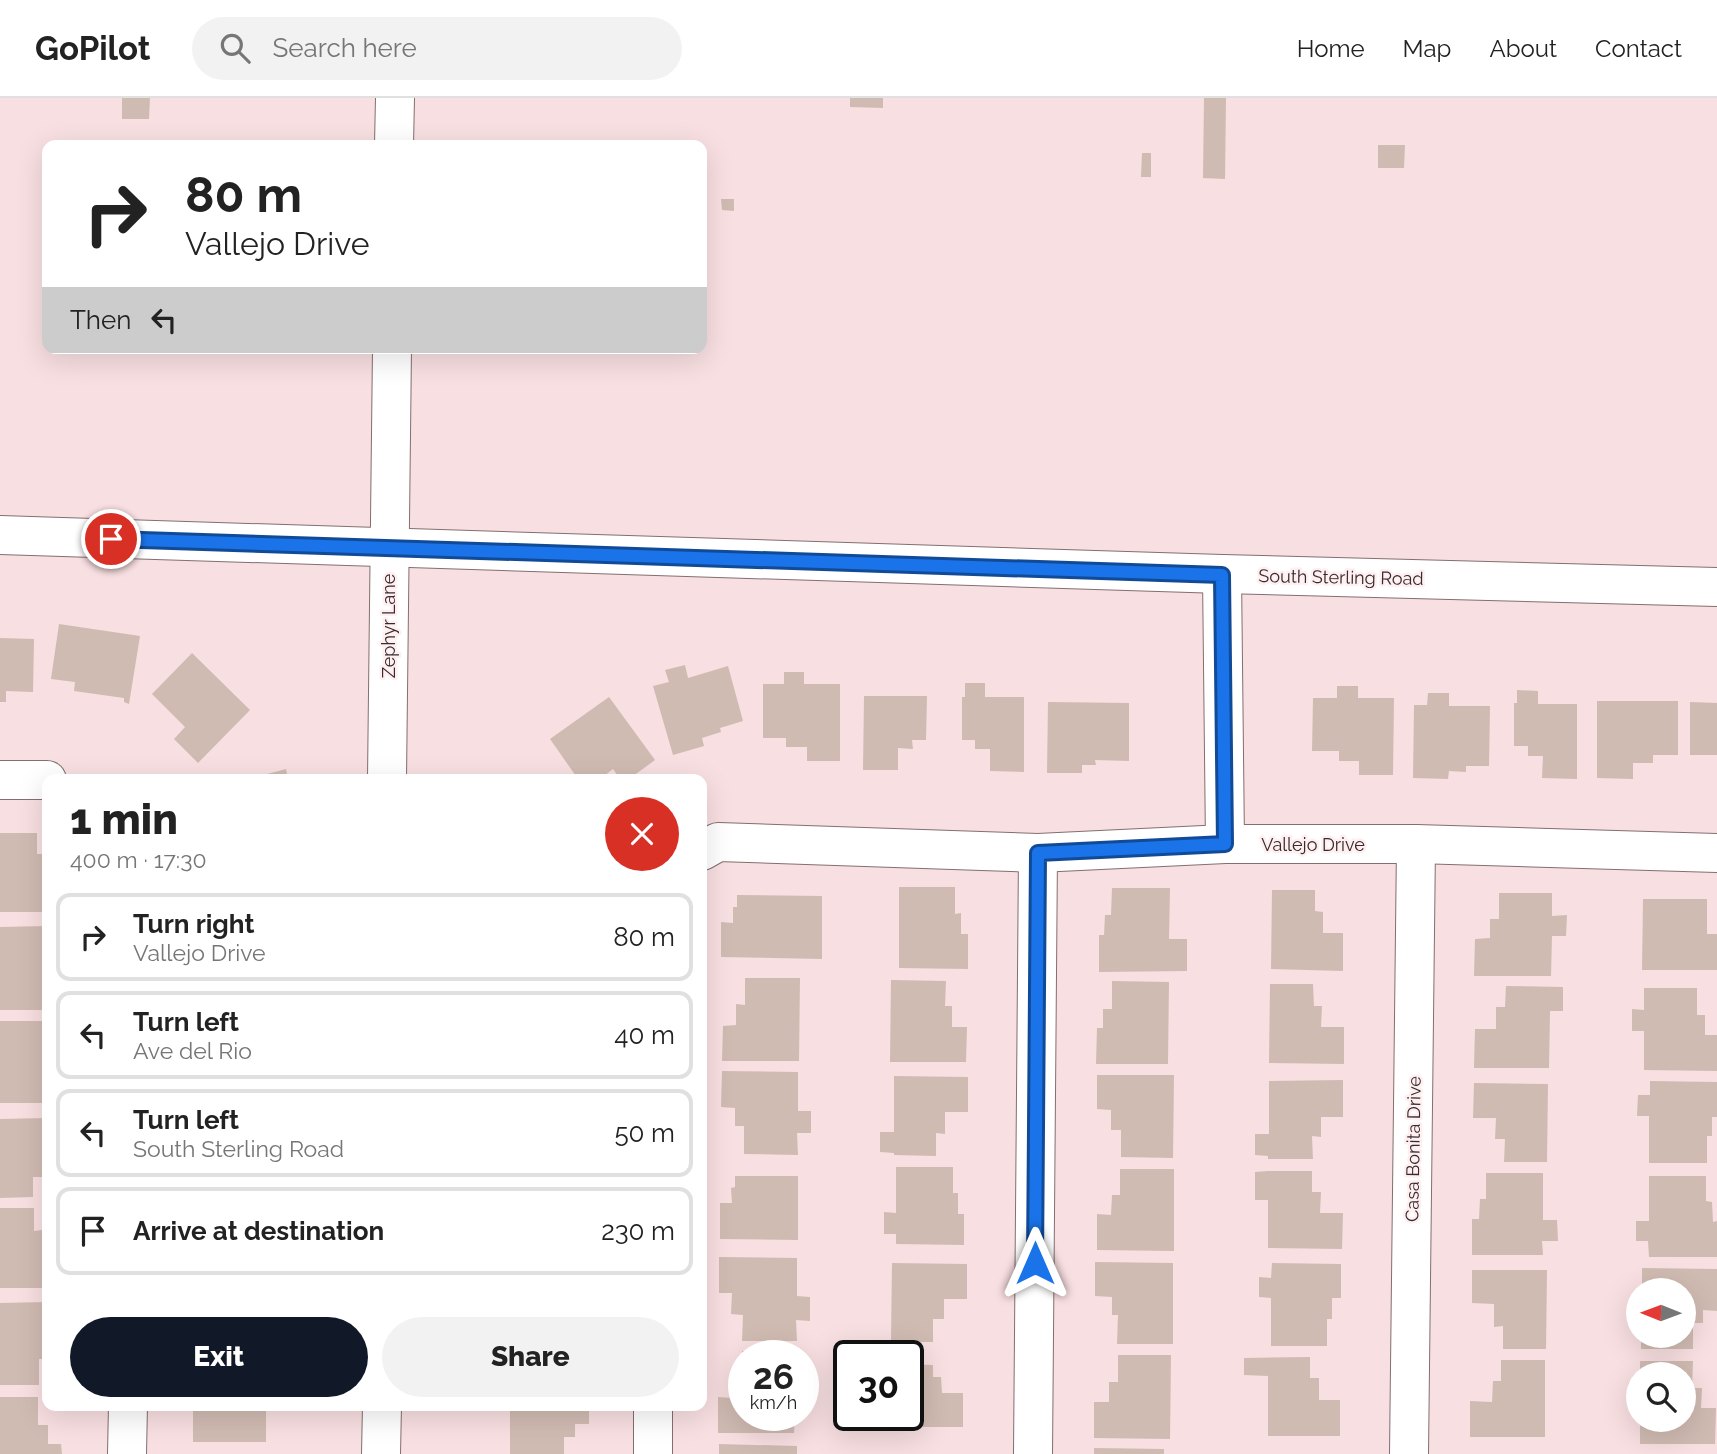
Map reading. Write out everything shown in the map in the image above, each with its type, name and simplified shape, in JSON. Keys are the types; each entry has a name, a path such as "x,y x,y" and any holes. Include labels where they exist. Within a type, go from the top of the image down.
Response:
{"street":[{"path":"394,140 395,98"},
{"name":"Zephyr Lane","path":"387,774 392,354"},
{"name":"South Sterling Road","path":"0,535 1222,575 1717,587"},
{"path":"1222,575 1225,844"},
{"path":"0,780 42,780"},
{"name":"Vallejo Drive","path":"707,848 718,842 1038,853 1225,844 1416,844 1717,853"},
{"name":"Casa Bonita Drive","path":"1409,1454 1416,844"},
{"path":"1033,1454 1038,853"},
{"path":"127,1454 128,1411"},
{"path":"381,1454 382,1411"},
{"path":"653,1411 653,1454"}],"building":[{"path":"122,98 150,98 149,119 122,119"},
{"path":"850,98 883,98 883,108 850,107"},
{"path":"1204,98 1226,98 1225,179 1203,178"},
{"path":"1378,145 1405,145 1404,168 1378,168"},
{"path":"1142,153 1151,153 1151,177 1141,177"},
{"path":"721,199 734,199 734,211 722,210"},
{"path":"59,624 140,636 129,704 124,702 124,698 74,691 75,682 51,679"},
{"path":"0,638 34,639 33,692 6,691 6,702 0,702"},
{"path":"192,653 250,710 198,763 174,739 185,727 152,694"},
{"path":"685,665 688,678 728,666 743,721 720,728 721,732 702,738 704,746 673,755 653,686 669,682 665,670"},
{"path":"784,672 804,672 804,684 840,684 840,761 807,761 807,747 786,747 786,738 763,738 763,684 784,684"},
{"path":"965,683 985,683 985,697 1024,697 1024,772 990,771 990,749 975,749 975,740 962,740 962,697 965,697"},
{"path":"1337,686 1358,686 1358,698 1394,698 1393,775 1359,775 1359,761 1339,761 1339,751 1312,751 1313,698 1337,698"},
{"path":"1517,690 1538,691 1538,704 1577,704 1577,779 1542,778 1543,756 1528,756 1528,746 1514,746 1514,703 1517,703"},
{"path":"1428,693 1449,693 1449,706 1490,706 1489,766 1466,766 1466,772 1449,771 1448,779 1413,778 1414,705 1427,705"},
{"path":"864,696 927,696 926,740 912,740 913,749 898,748 898,770 863,770"},
{"path":"609,697 655,760 636,774 616,774 613,769 606,774 574,774 550,739"},
{"path":"1597,701 1678,701 1678,755 1653,755 1653,763 1633,763 1633,779 1597,778"},
{"path":"1048,702 1129,703 1129,761 1095,760 1096,765 1082,765 1082,773 1047,773"},
{"path":"1690,702 1717,703 1717,755 1690,755"},
{"path":"286,769 287,774 267,774"},
{"path":"0,833 37,833 37,854 42,854 42,912 0,912"},
{"path":"899,887 955,887 955,914 961,913 961,934 968,934 968,969 899,968"},
{"path":"1112,888 1170,888 1169,939 1187,939 1187,971 1099,972 1099,935 1104,935 1105,915 1111,915"},
{"path":"1272,890 1315,890 1315,911 1323,912 1323,933 1343,933 1343,971 1271,969"},
{"path":"1499,893 1552,893 1552,916 1567,915 1566,936 1552,936 1551,976 1474,976 1475,939 1490,938 1490,919 1499,919"},
{"path":"737,895 822,896 822,959 721,957 721,922 733,923 733,907 737,907"},
{"path":"1643,899 1707,899 1707,934 1717,934 1717,970 1642,970"},
{"path":"42,926 42,1010 0,1010 0,927"},
{"path":"745,978 800,978 799,1061 722,1061 723,1026 736,1025 736,1004 745,1005"},
{"path":"891,980 946,981 945,1006 952,1006 952,1027 967,1027 966,1062 890,1062"},
{"path":"1112,981 1169,982 1168,1064 1096,1064 1097,1028 1103,1028 1103,1009 1112,1009"},
{"path":"1270,984 1313,984 1314,1006 1322,1006 1321,1027 1344,1027 1344,1064 1269,1063"},
{"path":"1506,986 1563,987 1563,1011 1550,1011 1549,1068 1474,1068 1475,1029 1496,1029 1496,1007 1505,1007"},
{"path":"1644,988 1697,988 1697,1015 1705,1015 1705,1035 1717,1035 1717,1071 1644,1070 1644,1031 1632,1031 1632,1009 1644,1010"},
{"path":"0,1021 42,1021 42,1103 0,1103"},
{"path":"722,1071 798,1072 798,1111 811,1111 811,1133 797,1133 798,1155 744,1154 744,1126 735,1126 735,1108 721,1107"},
{"path":"1097,1075 1174,1075 1173,1158 1121,1157 1121,1130 1111,1130 1111,1110 1097,1109"},
{"path":"894,1076 968,1077 968,1112 945,1112 945,1134 936,1133 936,1156 880,1152 880,1132 894,1132"},
{"path":"1343,1080 1343,1117 1321,1117 1321,1137 1312,1136 1313,1159 1268,1159 1268,1156 1255,1155 1255,1134 1269,1134 1269,1081"},
{"path":"1650,1081 1717,1082 1717,1117 1712,1117 1712,1136 1707,1136 1707,1163 1649,1163 1649,1116 1637,1116 1638,1095 1650,1095"},
{"path":"1474,1083 1548,1084 1547,1162 1504,1162 1505,1139 1495,1139 1496,1118 1473,1118"},
{"path":"42,1118 42,1177 33,1177 33,1197 0,1198 0,1119"},
{"path":"896,1167 953,1167 953,1193 958,1193 958,1214 964,1214 964,1245 896,1244 896,1234 884,1234 884,1212 896,1213"},
{"path":"1120,1169 1174,1169 1174,1251 1097,1250 1097,1214 1111,1215 1112,1195 1120,1195"},
{"path":"1312,1171 1312,1192 1321,1192 1320,1213 1343,1213 1342,1249 1268,1248 1268,1200 1255,1200 1255,1172"},
{"path":"1486,1173 1543,1173 1543,1220 1557,1220 1558,1241 1542,1241 1543,1255 1472,1255 1472,1219 1479,1219 1480,1199 1486,1199"},
{"path":"735,1176 798,1176 798,1240 720,1239 720,1203 732,1203 731,1188 735,1187"},
{"path":"1649,1176 1706,1176 1706,1201 1712,1202 1713,1222 1717,1221 1717,1257 1649,1257 1648,1241 1636,1241 1636,1221 1649,1221"},
{"path":"0,1208 34,1208 34,1231 42,1230 42,1288 0,1288"},
{"path":"719,1257 797,1258 797,1296 810,1297 810,1321 796,1320 797,1340 742,1340 743,1315 731,1314 732,1293 719,1293"},
{"path":"1095,1262 1173,1263 1173,1344 1117,1344 1118,1315 1112,1315 1112,1297 1095,1296"},
{"path":"892,1263 967,1264 967,1299 944,1299 944,1319 933,1319 933,1342 891,1340"},
{"path":"1272,1263 1341,1264 1341,1298 1332,1298 1332,1319 1327,1319 1327,1346 1271,1346 1271,1298 1259,1297 1259,1277 1271,1278"},
{"path":"1642,1268 1717,1269 1717,1311 1703,1310 1703,1323 1696,1323 1696,1278 1642,1278"},
{"path":"1472,1270 1547,1270 1546,1349 1503,1349 1503,1326 1494,1327 1494,1304 1472,1303"},
{"path":"42,1302 39,1385 0,1385 0,1303"},
{"path":"1641,1348 1693,1348 1693,1349"},
{"path":"1118,1355 1171,1355 1170,1439 1094,1438 1094,1402 1109,1402 1109,1382 1118,1382"},
{"path":"1310,1357 1310,1378 1319,1378 1319,1400 1340,1400 1340,1436 1268,1436 1268,1376 1244,1375 1244,1358"},
{"path":"1501,1360 1545,1360 1545,1437 1470,1437 1470,1401 1492,1402 1493,1381 1501,1381"},
{"path":"1640,1361 1693,1361 1693,1362"},
{"path":"924,1365 933,1365 933,1377 941,1377 942,1393 963,1393 963,1427 924,1427"},
{"path":"1696,1388 1702,1388 1701,1408 1716,1408 1715,1444 1640,1444 1640,1432 1696,1432"},
{"path":"0,1397 38,1397 38,1425 48,1425 48,1444 61,1444 62,1454 0,1454"},
{"path":"718,1397 728,1398 728,1431 794,1433 718,1433"},
{"path":"193,1411 266,1411 266,1442 193,1442"},
{"path":"510,1411 589,1411 589,1424 575,1424 575,1437 564,1437 564,1454 510,1454"},
{"path":"719,1444 797,1446 797,1454 719,1454"},
{"path":"1094,1448 1164,1449 1164,1454 1094,1454"}],"route":[{"path":"111,539 1222,575 1225,844 1038,853 1035,1263"}]}
